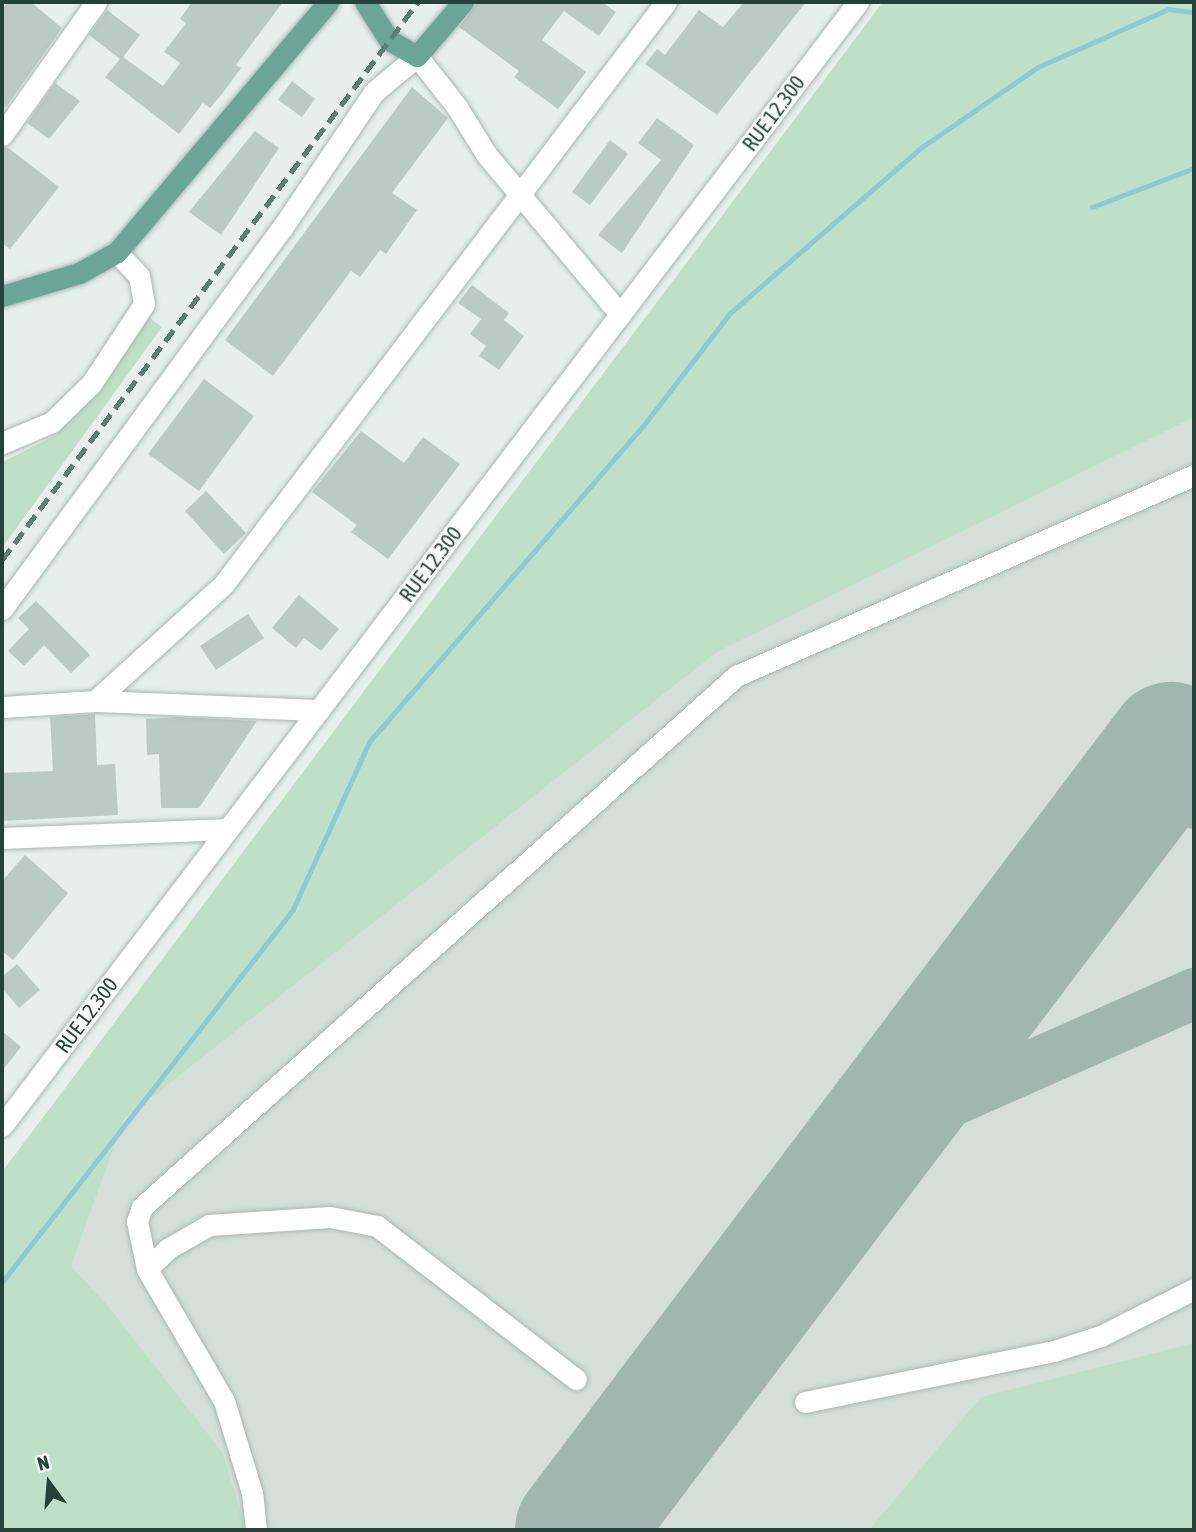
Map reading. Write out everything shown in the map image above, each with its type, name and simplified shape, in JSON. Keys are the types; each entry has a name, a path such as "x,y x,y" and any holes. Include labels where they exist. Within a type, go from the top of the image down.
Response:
{"main road":[{"path":"2,296 79,273 117,252 328,2"},
{"path":"365,2 389,40 416,57 463,2"}],"street":[{"path":"2,135 96,2"},
{"path":"95,701 223,585 517,194 666,2"},
{"name":"RUE 12.300","path":"2,1126 858,2"},
{"path":"2,609 282,228 374,92 416,57 517,194 620,314"},
{"path":"2,443 52,422 91,384 144,304 139,276 117,252"},
{"path":"256,1530 251,1493 224,1401 147,1269 137,1221 142,1207 166,1182 736,676 1194,475"},
{"path":"2,707 95,701 318,710"},
{"path":"5,842 228,829"},
{"path":"147,1269 169,1248 209,1225 330,1217 377,1226 576,1379"},
{"path":"805,1402 1054,1351 1101,1336 1194,1289"}],"shaded area":[{"path":"883,2 1194,2 1194,1530 2,1530 2,1172"}],"green space":[{"path":"883,2 1194,2 1194,417 717,652 124,1119 71,1266 108,1306 222,1452 246,1530 2,1530 2,1172"},
{"path":"145,315 162,327 2,548 2,462 56,435 115,363"},
{"path":"1194,1343 1194,1530 869,1530 981,1397"}],"building":[{"path":"7,2 31,2 62,28 6,107 2,104 2,9"},
{"path":"192,2 283,2 236,65 241,68 222,94 210,108 203,103 179,134 105,77 120,59 89,35 107,10 140,35 123,57 163,86 180,63 164,52 186,23 180,19"},
{"path":"478,2 602,2 616,12 599,36 564,11 542,40 586,72 558,109 514,77 519,71 459,27"},
{"path":"744,2 806,2 717,115 645,64 657,49 665,55 699,10 723,27"},
{"path":"292,81 315,99 302,117 278,100"},
{"path":"55,83 80,101 49,139 27,123"},
{"path":"412,87 448,118 392,193 417,210 386,254 380,250 360,277 351,271 273,376 225,340"},
{"path":"657,118 694,145 622,253 598,235 661,160 638,143"},
{"path":"255,131 279,148 221,235 189,212"},
{"path":"610,140 628,154 590,205 572,192"},
{"path":"7,147 59,187 10,249 2,243 2,148"},
{"path":"472,285 509,313 504,320 524,336 499,370 479,356 486,346 470,334 481,319 458,303"},
{"path":"204,379 254,416 199,491 148,454"},
{"path":"361,431 404,463 423,437 460,464 388,559 351,532 357,525 312,492"},
{"path":"206,491 246,533 224,554 185,511"},
{"path":"299,595 339,629 321,651 304,638 296,648 272,628"},
{"path":"36,601 90,655 71,673 44,645 24,666 8,651 29,629 18,618"},
{"path":"248,614 264,638 216,670 200,646"},
{"path":"95,714 97,765 115,764 118,815 2,821 2,773 53,771 50,717"},
{"path":"178,717 257,721 199,808 161,808 159,754 147,755 146,719"},
{"path":"25,855 68,893 13,960 2,951 2,881"},
{"path":"17,964 40,990 19,1008 2,988 2,977"},
{"path":"2,1031 21,1047 2,1071"}],"waterway":[{"path":"2,1282 293,909 369,742 643,426 730,313 919,149 1038,67 1168,9 1194,12"},
{"path":"1092,207 1194,168"}],"taxiway":[{"path":"1021,944 1028,923 1031,889 1045,855 1068,826 1099,806 1132,796 1172,795 1194,803"},
{"path":"866,1148 914,1117 1194,993"}],"runway":[{"path":"578,1530 1171,745"}],"railway":[{"path":"2,560 418,2"}]}
